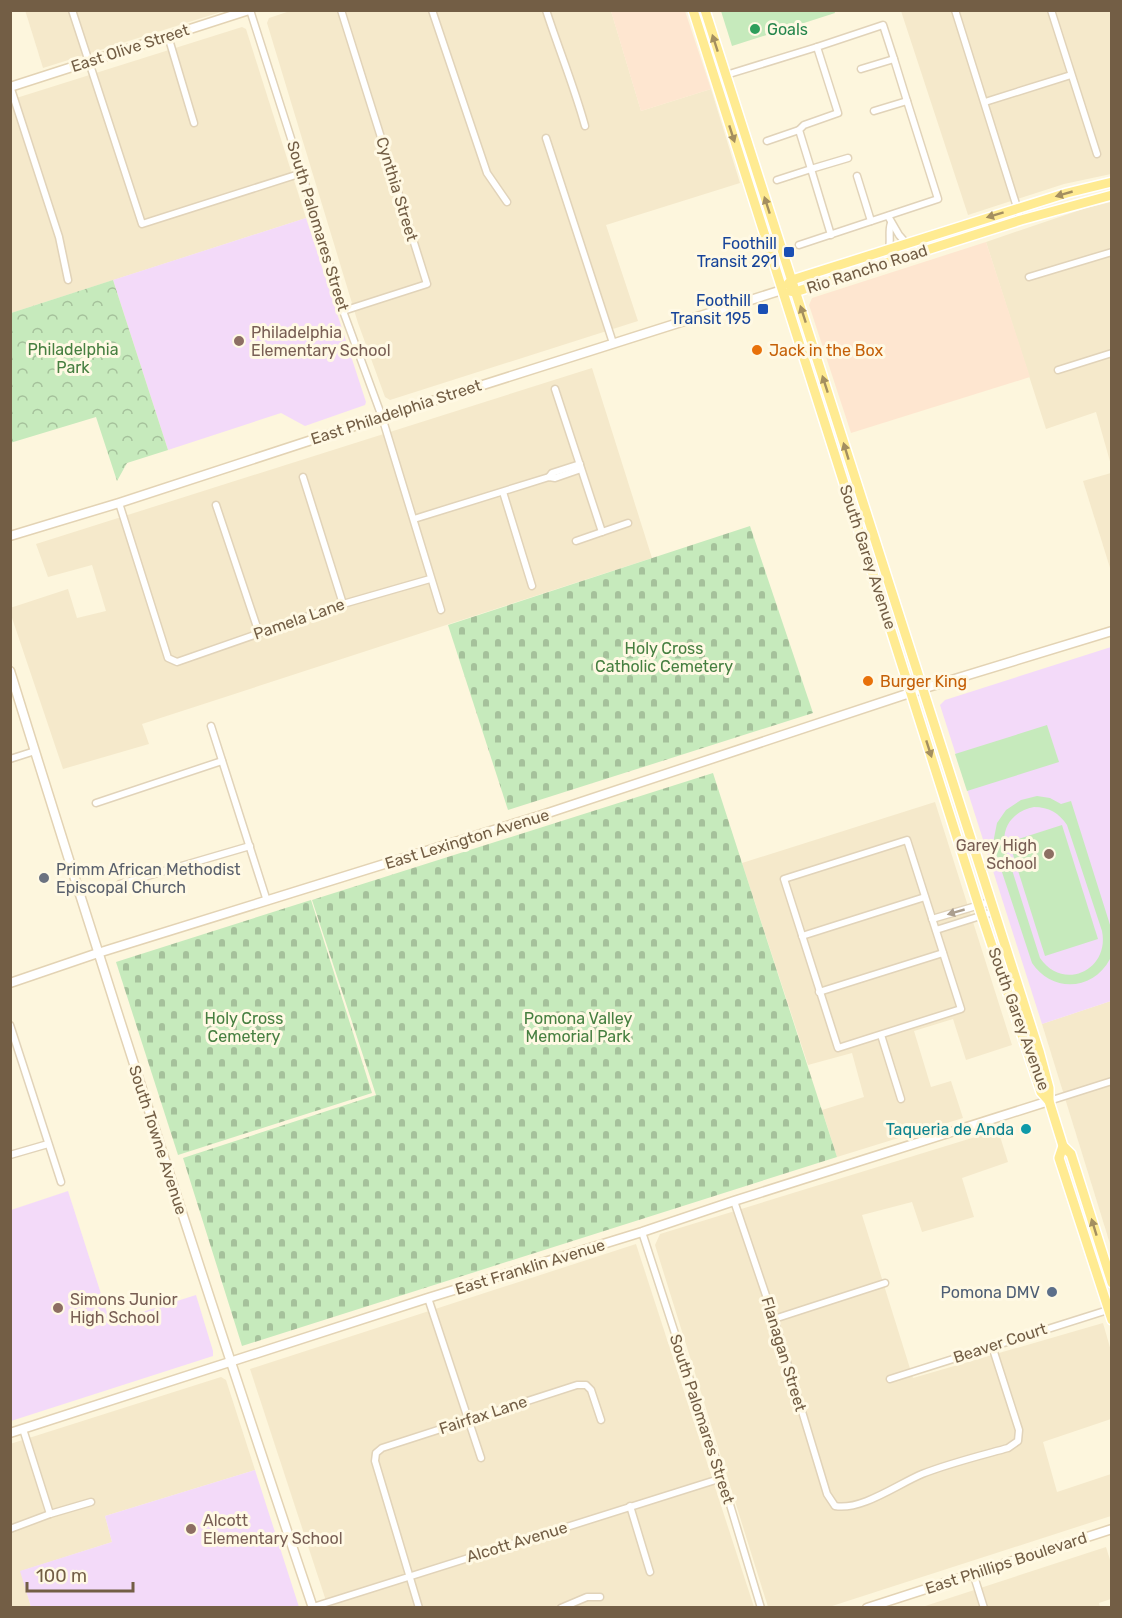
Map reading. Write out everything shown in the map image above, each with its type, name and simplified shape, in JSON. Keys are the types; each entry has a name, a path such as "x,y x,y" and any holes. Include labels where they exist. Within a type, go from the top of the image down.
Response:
{"main road":[{"name":"South Garey Avenue","path":"693,10 982,916 1041,1092 1049,1101"},
{"name":"South Garey Avenue","path":"705,10 1038,1051 1049,1088 1049,1101 1063,1146 1071,1154 1112,1283"},
{"path":"708,58 717,69 726,75"},
{"path":"715,79 725,84 731,93"},
{"name":"Rio Rancho Road","path":"782,290 792,280 1067,192 1112,182"},
{"name":"Rio Rancho Road","path":"782,290 795,292 1021,220 1112,195"},
{"path":"973,222 977,234"},
{"path":"898,259 904,250 919,244 928,236"},
{"path":"829,434 840,431"},
{"name":"South Garey Avenue","path":"1063,1146 1059,1158 1112,1320"}],"street":[{"path":"72,10 142,224 302,173"},
{"name":"East Olive Street","path":"11,87 249,10"},
{"name":"South Palomares Street","path":"249,10 344,311 382,417 441,610"},
{"name":"Cynthia Street","path":"341,10 427,284 344,311"},
{"path":"432,10 487,172 507,202"},
{"path":"546,10 572,80 585,126"},
{"path":"955,10 1021,220"},
{"path":"1051,10 1097,154"},
{"path":"726,75 884,25 938,199 890,219 871,221 799,245"},
{"path":"168,36 194,123"},
{"path":"767,141 799,130 804,124 838,113 817,47"},
{"path":"861,69 894,59"},
{"path":"985,102 1071,75"},
{"path":"11,87 59,237 68,280"},
{"path":"874,111 907,101"},
{"path":"799,130 831,235"},
{"path":"546,138 613,343"},
{"path":"777,180 848,158"},
{"path":"857,176 871,221"},
{"path":"890,219 906,243"},
{"path":"889,249 890,219"},
{"path":"1029,277 1112,252"},
{"name":"East Philadelphia Street","path":"10,536 782,290"},
{"path":"1058,370 1112,353"},
{"path":"555,389 602,532"},
{"path":"414,519 549,477 552,473 580,466"},
{"path":"303,477 343,604"},
{"path":"503,492 532,586"},
{"name":"Pamela Lane","path":"119,503 168,658 177,662 343,604 430,579"},
{"path":"216,505 259,633"},
{"path":"576,541 628,523"},
{"name":"East Lexington Avenue","path":"10,983 98,953 539,816 922,689 1112,631"},
{"name":"South Towne Avenue","path":"10,671 230,1362 313,1607"},
{"path":"211,726 267,901"},
{"path":"10,759 35,751"},
{"path":"96,803 222,761"},
{"path":"907,840 925,897 962,1009 838,1048 784,879 907,840"},
{"path":"120,884 250,846"},
{"path":"802,936 925,897"},
{"path":"932,919 990,902"},
{"path":"936,930 993,912"},
{"path":"819,992 943,953"},
{"path":"10,1025 61,1182"},
{"path":"881,1035 901,1099"},
{"path":"1049,1101 1112,1081"},
{"name":"East Franklin Avenue","path":"10,1433 1049,1101"},
{"path":"10,1155 48,1144"},
{"name":"Flanagan Street","path":"734,1201 774,1319 827,1494 835,1506 846,1508 920,1475 1008,1448 1018,1441 1019,1430 992,1346"},
{"name":"South Palomares Street","path":"642,1232 722,1478 761,1608"},
{"path":"774,1319 885,1283"},
{"path":"428,1298 481,1458"},
{"name":"Beaver Court","path":"890,1379 1110,1309"},
{"name":"Fairfax Lane","path":"409,1576 375,1461 376,1453 382,1448 577,1385 586,1385 591,1390 601,1420"},
{"path":"23,1429 50,1514"},
{"name":"Alcott Avenue","path":"313,1607 722,1478"},
{"path":"10,1529 91,1502"},
{"path":"630,1506 650,1572"},
{"name":"East Phillips Boulevard","path":"867,1608 1112,1529"},
{"path":"973,1573 984,1608"},
{"path":"409,1576 419,1608"},
{"path":"561,1608 587,1597 600,1597"}],"shaded area":[{"path":"25,10 224,11 43,68"},
{"path":"293,10 611,11 641,111 711,89 740,183 606,225 638,321 390,400 385,397 358,323 267,23 269,18"},
{"path":"611,11 685,11 711,89 641,111"},
{"path":"901,11 1111,11 1111,174 1064,184 968,215"},
{"path":"242,27 246,29 306,218 11,313 10,100"},
{"path":"1111,202 1111,465 1096,412 1046,429 986,242 1086,208"},
{"name":"Philadelphia Elementary School","path":"306,218 366,402 365,405 305,426 281,413 168,450 113,280"},
{"path":"986,242 1030,377 851,433 809,305 812,298"},
{"path":"592,368 652,558 142,724 149,744 63,769 10,608 68,589 77,618 106,611 92,565 48,577 36,544"},
{"path":"1112,473 1111,571 1083,481"},
{"name":"Garey High School","path":"1111,647 1111,1001 1042,1024 940,705 945,700"},
{"path":"935,802 1012,1045 966,1060 953,1019 914,1031 931,1087 951,1081 963,1118 837,1157 822,1110 864,1097 852,1053 808,1065 742,863"},
{"path":"1111,1001 1111,1247 1042,1024"},
{"path":"998,1130 1008,1162 962,1178 974,1217 922,1232 912,1202 862,1215 913,1378 1103,1323 1111,1351 1111,1419 1043,1442 1057,1492 1111,1474 1111,1516 829,1607 768,1607 655,1245 660,1234"},
{"name":"Simons Junior High School","path":"68,1191 110,1322 196,1295 213,1356 11,1421 11,1210"},
{"path":"636,1244 754,1607 328,1607 250,1369"},
{"path":"221,1377 226,1380 255,1470 105,1516 112,1542 21,1571 31,1607 11,1607 10,1444"},
{"name":"Alcott Elementary School","path":"255,1470 299,1607 31,1607 20,1571 112,1542 105,1516"},
{"path":"1106,1547 1111,1563 1111,1599 1099,1603 1100,1607 919,1608"}],"green space":[{"name":"Goals","path":"834,10 835,13 732,46 721,11"},
{"name":"Philadelphia Park","path":"113,280 168,450 127,463 117,481 96,417 10,443 11,313"},
{"name":"Holy Cross Catholic Cemetery","path":"750,526 813,713 508,810 448,625"},
{"path":"1047,725 1059,762 967,791 955,754"},
{"name":"Pomona Valley Memorial Park","path":"713,773 837,1157 242,1346 183,1158 376,1095 312,900"},
{"path":"1037,796 1050,798 1061,804 1071,801 1111,928 1111,960 1103,970 1083,982 1072,984 1050,980 1032,963 995,851 994,838 997,823 1006,810 1021,800","holes":["1034,807 1053,812 1067,825 1102,931 1103,945 1099,956 1092,966 1072,975 1061,974 1050,968 1040,958 1005,848 1005,833 1010,821 1020,812"]},
{"path":"1062,825 1098,939 1045,956 1009,842"},
{"name":"Holy Cross Cemetery","path":"311,900 372,1093 178,1155 116,962"}],"place":[{"name":"Goals","path":"755,29"},
{"name":"Foothill Transit 291","path":"789,252"},
{"name":"Foothill Transit 195","path":"763,309"},
{"name":"Philadelphia Elementary School","path":"239,341"},
{"name":"Jack in the Box","path":"757,350"},
{"name":"Burger King","path":"868,681"},
{"name":"Garey High School","path":"1049,854"},
{"name":"Primm African Methodist Episcopal Church","path":"44,878"},
{"name":"Taqueria de Anda","path":"1026,1129"},
{"name":"Pomona DMV","path":"1052,1292"},
{"name":"Simons Junior High School","path":"58,1308"},
{"name":"Alcott Elementary School","path":"191,1529"}]}
